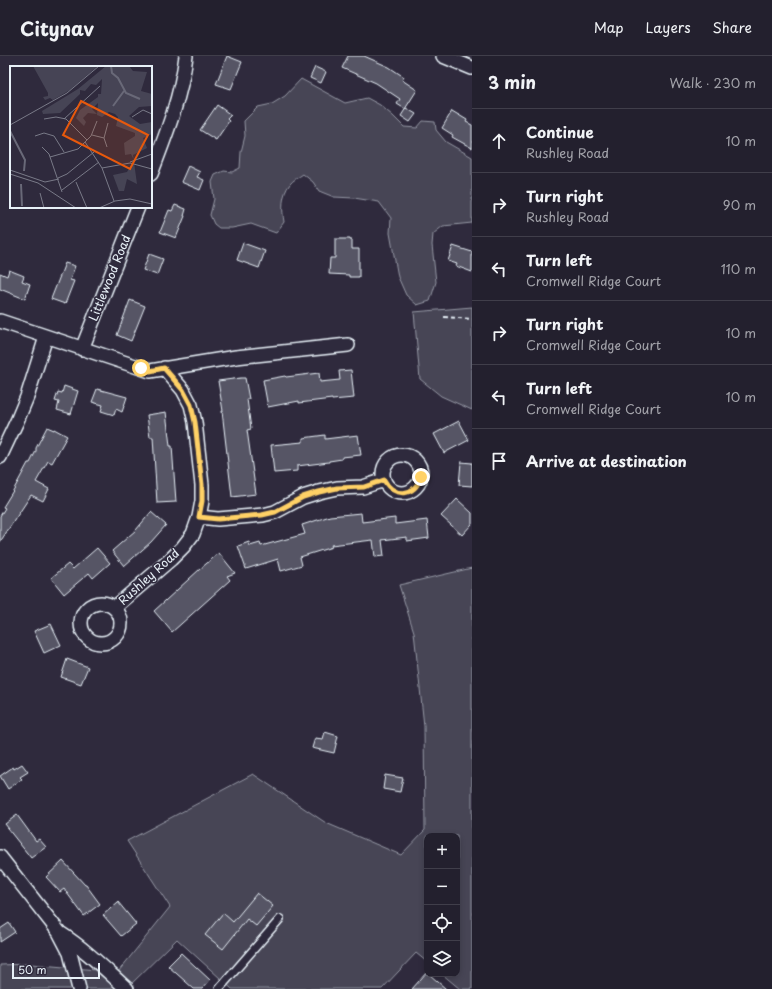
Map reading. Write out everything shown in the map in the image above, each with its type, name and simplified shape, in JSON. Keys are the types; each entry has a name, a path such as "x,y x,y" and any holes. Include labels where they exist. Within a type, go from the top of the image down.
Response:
{"street":[{"path":"152,171 177,102 184,75 186,56"},
{"path":"443,56 472,68"},
{"name":"Littlewood Road","path":"82,349 138,208"},
{"path":"0,321 150,371 236,357 348,345"},
{"path":"0,457 27,397 46,337"},
{"name":"Rushley Road","path":"114,608 171,560 193,534 199,517 202,501 202,485 195,422 191,405 183,390 164,368"},
{"path":"199,517 218,519 262,515 275,512 303,497 319,492 337,488 364,487 384,480"},
{"path":"0,857 59,932 70,953 79,989"},
{"path":"59,932 76,943 127,989"}],"lane":[{"path":"219,989 280,919"}],"path":[{"path":"444,317 472,319"}],"shaded area":[{"path":"301,79 345,103 367,98 380,105 404,127 417,128 423,121 435,122 436,130 446,142 472,157 472,223 443,226 433,234 432,245 436,282 430,301 417,305 406,295 398,277 390,233 391,218 379,202 354,198 334,197 319,191 313,182 303,174 293,181 287,188 283,203 284,222 276,233 251,224 232,228 219,228 214,224 210,215 214,199 212,182 215,175 224,171 232,172 240,168 241,152 245,136 244,121 258,107 272,104 285,96"},
{"path":"472,307 472,410 441,396 420,379 414,312"},
{"path":"472,568 472,989 460,989 446,977 460,977 460,833 424,833 424,960 416,953 382,989 232,989 177,939 126,989 0,989 0,965 31,964 118,972 170,907 127,841 253,774 326,823 401,855 425,830 424,726 414,632 399,585"}],"building":[{"path":"227,56 242,62 231,89 216,84"},
{"path":"348,56 364,56 389,67 404,77 402,80 417,90 405,109 397,104 400,99 376,83 342,68"},
{"path":"315,67 326,72 321,83 310,78"},
{"path":"217,105 231,115 227,119 229,121 216,140 200,130"},
{"path":"406,108 416,114 410,122 401,116"},
{"path":"452,111 467,120 466,122 472,125 472,148 452,137 453,135 442,128"},
{"path":"188,166 200,172 197,177 204,180 200,190 181,182"},
{"path":"175,205 186,209 185,216 176,238 160,232 169,210 172,211"},
{"path":"335,239 350,239 352,240 352,249 359,249 359,277 329,274 330,258 335,258"},
{"path":"243,243 265,251 259,268 237,260"},
{"path":"453,246 472,252 472,272 456,266 457,264 448,261"},
{"path":"149,254 163,259 157,275 143,270"},
{"path":"65,263 75,266 70,280 74,281 65,304 51,299"},
{"path":"9,270 24,276 22,281 30,284 25,299 0,289 0,273 7,276"},
{"path":"130,300 145,306 131,341 117,335"},
{"path":"351,370 354,398 299,403 299,401 268,407 263,380 285,376 319,373 320,382 340,380 339,371"},
{"path":"245,378 249,399 247,399 251,429 247,430 256,494 232,497 223,411 218,381"},
{"path":"64,386 78,391 71,414 57,410 59,402 55,401 58,392 62,393"},
{"path":"97,389 127,397 122,412 116,409 114,415 101,411 103,405 92,402"},
{"path":"166,412 170,446 172,446 176,502 157,503 153,437 150,437 147,415"},
{"path":"459,421 469,440 444,453 434,434"},
{"path":"47,427 67,436 52,463 48,461 36,482 49,489 43,501 31,495 0,542 0,516 5,508 3,507 28,463 30,463"},
{"path":"325,435 325,439 358,435 361,455 342,457 342,459 329,462 297,466 297,471 274,473 271,445 303,442 303,438"},
{"path":"461,462 472,463 472,486 459,485"},
{"path":"457,499 472,513 472,524 462,535 441,516"},
{"path":"151,512 166,525 151,542 124,566 112,551 136,530"},
{"path":"361,513 362,522 395,518 395,524 427,520 429,538 407,541 407,537 382,540 384,556 375,557 373,540 331,545 332,547 300,557 302,565 281,571 278,559 246,569 238,546 249,542 250,546 260,543 261,546 305,534 302,525 330,516"},
{"path":"97,548 110,563 93,578 89,573 64,594 51,578 68,564 73,569"},
{"path":"219,553 235,573 227,576 230,580 172,632 154,611"},
{"path":"51,624 61,645 44,653 34,631"},
{"path":"67,659 88,667 81,684 61,677"},
{"path":"325,732 338,736 334,753 312,748 315,738 323,739"},
{"path":"22,764 28,772 20,777 22,779 8,789 0,776 13,767 14,769"},
{"path":"385,775 403,778 400,792 383,789"},
{"path":"17,815 36,841 39,839 46,847 31,858 5,824"},
{"path":"63,861 86,885 100,904 84,916 64,889 60,892 46,877"},
{"path":"257,893 273,906 256,926 247,919 223,949 205,935 223,913 233,922"},
{"path":"118,902 136,924 121,936 103,915"},
{"path":"9,923 15,932 0,942 0,929"},
{"path":"181,953 210,980 202,989 194,989 168,966"},
{"path":"424,975 424,977 432,977 446,989 412,989"}],"route":[{"path":"141,368 150,371 164,368 183,390 191,405 195,422 202,485 202,501 199,517 218,519 262,515 275,512 303,497 319,492 337,488 364,487 384,480 387,486 397,493 410,492 419,483 421,477"}]}
